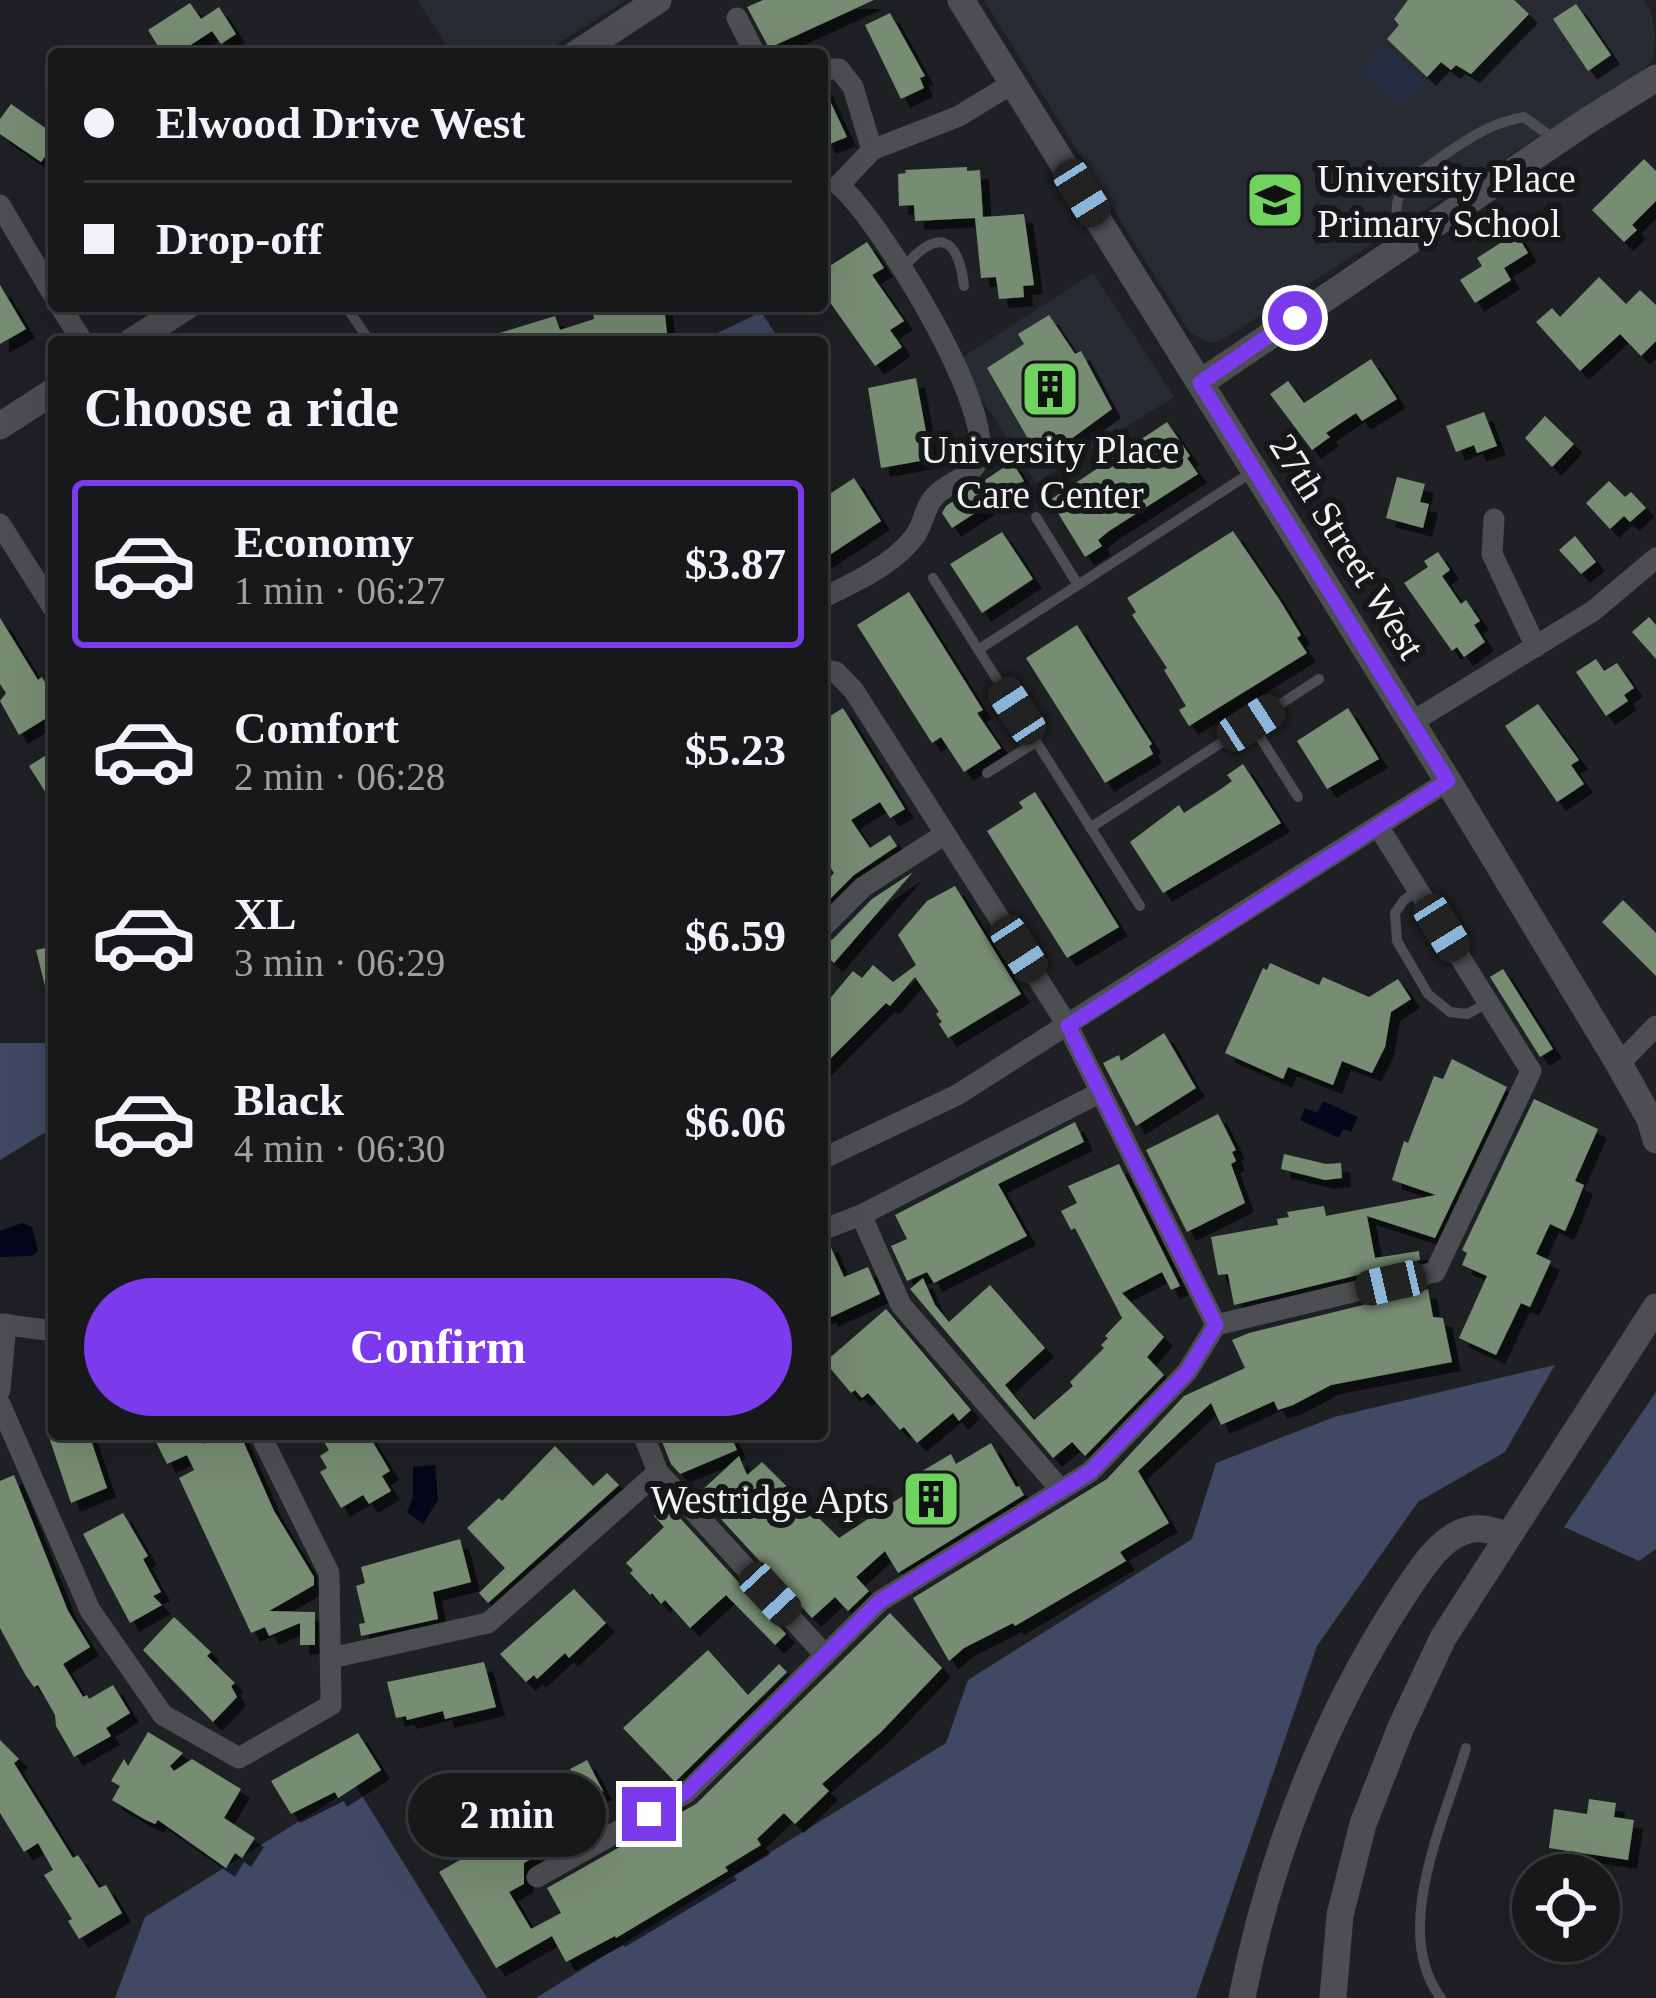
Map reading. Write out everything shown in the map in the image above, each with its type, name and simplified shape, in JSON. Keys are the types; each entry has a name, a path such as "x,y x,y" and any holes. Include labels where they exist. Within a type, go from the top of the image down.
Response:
{"street":[{"path":"583,48 628,10 658,0"},
{"name":"27th Street West","path":"961,0 1448,781 1619,1064 1650,1119 1656,1140"},
{"path":"737,18 752,48"},
{"path":"828,69 839,69 845,75 872,150"},
{"path":"1200,383 1656,78"},
{"path":"828,595 869,572 915,536 934,496 971,470 979,452 970,407 950,357 904,267 858,201 831,184 872,150 959,116 1013,83"},
{"path":"0,205 48,286"},
{"path":"140,336 178,312"},
{"path":"0,426 48,395"},
{"path":"1494,518 1492,554 1536,646"},
{"path":"0,524 48,600"},
{"path":"1412,722 1593,611 1656,558"},
{"path":"828,670 836,672 854,691 1068,1026 1216,1325"},
{"path":"828,1156 957,1095 1448,781"},
{"path":"537,1877 686,1792 880,1601 1090,1472 1187,1372 1216,1325 1435,1273 1531,1071 1378,826"},
{"path":"828,922 863,887 945,834"},
{"path":"1619,1064 1656,1026"},
{"path":"828,1228 1101,1092"},
{"path":"861,1214 901,1305 1060,1490"},
{"path":"1333,1998 1340,1915 1363,1824 1401,1727 1443,1638 1656,1307"},
{"path":"0,1390 3,1324 48,1330"},
{"path":"0,1404 90,1610 163,1715 239,1758 332,1705 329,1573 263,1440"},
{"path":"645,1440 658,1472 826,1654"},
{"path":"331,1658 488,1622 658,1472"},
{"path":"1242,1998 1292,1820 1374,1640 1439,1547 1456,1534 1483,1527 1506,1535"}],"lane":[{"path":"1406,243 1396,223 1396,203 1406,182 1491,123 1524,117 1556,141"},
{"path":"904,267 925,247 951,246 960,256 964,286"},
{"path":"978,650 1255,470"},
{"path":"1036,517 1078,585"},
{"path":"933,578 1140,906"},
{"path":"1090,827 1319,679"},
{"path":"1251,723 1298,797"},
{"path":"987,773 1036,742"},
{"path":"1418,891 1400,905 1393,922 1396,941 1415,975 1428,994 1450,1012 1467,1014 1488,1003"},
{"path":"1439,1995 1421,1948 1419,1909 1466,1748"}],"shaded area":[{"path":"417,0 626,0 551,48 448,48"},
{"name":"University Place Primary School","path":"984,0 1644,0 1651,11 1656,41 1653,59 1643,70 1217,343 1189,331"},
{"path":"1385,45 1426,83 1403,108 1362,70"},
{"path":"1093,273 1174,397 1036,483 957,361"},
{"path":"761,312 777,336 711,336"},
{"path":"0,1043 48,1043 48,1131 0,1160"},
{"path":"1323,1101 1358,1117 1351,1132 1343,1129 1339,1138 1300,1120 1305,1108 1317,1113"},
{"path":"22,1223 32,1227 38,1251 32,1256 0,1257 0,1231"},
{"path":"1555,1365 1505,1452 1418,1502 1317,1646 1196,1998 536,1998 946,1743 968,1680 1192,1539 1216,1463 1334,1417"},
{"path":"1656,1392 1656,1549 1639,1561 1564,1527"},
{"path":"435,1465 438,1500 423,1524 407,1512 413,1497 413,1467"},
{"path":"356,1786 487,1998 115,1998 145,1917"}],"building":[{"path":"763,0 874,0 769,48 747,7"},
{"name":"University Place Primary School","path":"1408,0 1514,0 1529,14 1471,74 1456,65 1451,70 1441,62 1427,77 1387,39 1399,25 1394,19"},
{"path":"190,3 201,19 219,7 236,34 221,44 212,31 186,48 159,48 148,30"},
{"path":"1576,4 1611,55 1588,71 1553,19"},
{"path":"890,13 925,76 920,78 924,88 901,99 865,25"},
{"path":"828,97 847,137 828,145"},
{"path":"11,104 48,130 48,152 41,162 0,134 0,119"},
{"path":"1644,159 1656,171 1656,201 1632,225 1637,230 1624,242 1592,210"},
{"path":"967,167 967,171 980,170 983,217 1024,214 1034,285 1023,286 1024,297 999,299 996,277 981,278 975,218 915,221 914,205 899,206 898,174"},
{"path":"1516,233 1528,253 1504,268 1511,280 1475,303 1460,280 1482,266 1477,258"},
{"path":"867,242 884,268 872,275 904,321 890,330 902,347 875,366 828,299 828,267"},
{"path":"1599,277 1626,304 1640,290 1656,305 1656,341 1641,356 1620,334 1580,371 1536,322 1552,308 1560,317"},
{"path":"0,285 26,329 0,344"},
{"path":"665,312 667,336 490,336 555,316 560,330 594,319 593,313"},
{"name":"University Place Care Center","path":"1049,315 1075,354 1081,351 1112,409 1041,461 987,368 1024,344 1018,334"},
{"path":"1371,359 1397,399 1362,421 1356,413 1326,433 1330,437 1312,450 1270,394 1288,381 1304,403"},
{"path":"916,378 931,459 881,468 868,388"},
{"path":"1484,412 1497,446 1477,453 1474,445 1456,452 1446,426"},
{"path":"1545,416 1574,444 1552,467 1525,438"},
{"path":"1167,422 1198,474 1109,531 1098,540 1102,546 1085,557 1050,500"},
{"path":"1012,462 1024,481 952,528 942,513 946,506"},
{"path":"1397,477 1425,484 1420,502 1429,504 1423,528 1386,518"},
{"path":"854,478 881,521 828,556 828,495"},
{"path":"1609,481 1625,497 1631,492 1646,508 1630,522 1624,516 1610,529 1586,503"},
{"path":"1233,531 1301,635 1297,638 1307,653 1189,726 1179,710 1186,706 1132,615 1136,612 1127,598"},
{"path":"1002,532 1033,579 982,613 950,564"},
{"path":"1575,536 1596,562 1581,574 1559,550"},
{"path":"1438,552 1450,570 1442,576 1480,621 1474,625 1485,642 1464,657 1457,647 1452,651 1404,583 1428,567 1424,561"},
{"path":"909,592 983,710 977,713 1001,748 964,772 941,737 932,743 857,625"},
{"path":"1649,617 1656,625 1656,659 1632,632"},
{"path":"0,618 38,680 42,677 48,688 48,717 19,735 0,701 6,693 0,684"},
{"path":"1077,625 1152,744 1153,754 1105,783 1026,658"},
{"path":"1596,659 1604,671 1617,663 1634,688 1624,695 1628,701 1606,716 1576,672"},
{"path":"1538,704 1579,760 1571,765 1584,784 1557,802 1505,726"},
{"path":"843,708 905,809 890,818 880,802 851,820 870,848 890,835 897,846 854,875 828,901 828,880 834,873 828,864 828,717"},
{"path":"1348,708 1379,759 1327,789 1297,741"},
{"path":"48,754 48,796 29,766"},
{"path":"1243,764 1281,823 1163,893 1130,842 1179,805 1184,813 1221,789 1232,781 1227,775"},
{"path":"1035,792 1119,927 1067,958 987,831 1023,808 1019,802"},
{"path":"913,872 834,963 828,958 828,941 872,899"},
{"path":"955,886 1021,994 948,1038 939,1024 939,1012 915,977 828,1061 828,1001 853,971 862,978 873,965 893,982 916,965 898,935 927,901"},
{"path":"1623,900 1656,933 1656,976 1602,922"},
{"path":"48,947 48,998 36,950"},
{"path":"1270,963 1319,985 1323,977 1369,997 1398,979 1411,999 1391,1012 1385,1047 1372,1073 1342,1061 1333,1085 1288,1067 1283,1079 1225,1053 1263,968 1267,970"},
{"path":"1503,969 1553,1049 1540,1057 1490,977"},
{"path":"1164,1033 1196,1088 1136,1126 1103,1063 1119,1055 1121,1061"},
{"path":"1452,1059 1507,1087 1435,1238 1367,1216 1375,1258 1419,1251 1420,1260 1234,1305 1228,1274 1218,1275 1211,1237 1278,1225 1277,1219 1289,1217 1287,1212 1324,1206 1326,1216 1436,1195 1392,1180 1434,1076 1443,1079"},
{"path":"1534,1099 1598,1129 1575,1181 1584,1185 1565,1231 1550,1224 1536,1254 1551,1261 1530,1307 1521,1303 1496,1355 1459,1338 1487,1276 1462,1265 1467,1253 1462,1250"},
{"path":"1218,1114 1236,1150 1232,1152 1236,1161 1231,1164 1245,1203 1187,1232 1146,1150"},
{"path":"1075,1122 1084,1142 998,1184 1027,1236 934,1283 927,1272 907,1281 891,1246 907,1239 895,1215"},
{"path":"1284,1154 1341,1163 1342,1178 1325,1180 1281,1169"},
{"path":"1119,1164 1180,1286 1171,1290 1162,1272 1122,1293 1164,1337 1147,1357 1164,1375 1085,1456 1072,1442 1053,1458 910,1289 923,1278 949,1322 990,1285 1045,1348 1005,1385 1034,1420 1073,1386 1070,1382 1104,1348 1105,1336 1122,1318 1075,1228 1071,1230 1061,1211 1077,1203 1068,1186"},
{"path":"828,1243 844,1277 868,1267 880,1294 829,1318 828,1316"},
{"path":"1428,1289 1433,1317 1443,1318 1452,1362 1331,1385 1293,1405 1278,1410 1274,1401 1221,1425 1211,1403 1138,1471 1169,1523 1120,1552 1126,1561 1015,1626 964,1648 949,1661 913,1598 1107,1479 1184,1396 1245,1368 1232,1340"},
{"path":"886,1309 971,1410 959,1421 953,1413 917,1443 868,1393 862,1398 855,1390 851,1393 828,1359"},
{"path":"50,1440 91,1440 107,1488 71,1503"},
{"path":"155,1440 202,1440 204,1444 243,1440 274,1511 314,1577 314,1585 269,1611 315,1612 315,1645 300,1645 300,1623 269,1636 265,1627 251,1633 179,1478 194,1470 187,1455 167,1464"},
{"path":"323,1440 372,1440 390,1471 382,1476 391,1491 369,1504 363,1495 341,1508 320,1472 327,1468 320,1456 329,1450"},
{"path":"661,1440 733,1440 737,1450 680,1474"},
{"path":"991,1443 1024,1495 898,1573 885,1551 856,1577 869,1591 848,1611 835,1597 812,1618 698,1494 739,1456 747,1475 762,1462 839,1538 915,1488 912,1483 922,1477 919,1473 951,1454 956,1464"},
{"path":"555,1446 593,1486 607,1473 619,1485 488,1603 479,1593 505,1568 467,1528 499,1498 502,1501"},
{"path":"14,1475 68,1611 90,1647 63,1664 83,1697 89,1699 113,1685 130,1713 106,1728 111,1736 74,1757 38,1685 34,1687 26,1676 0,1628 0,1481"},
{"path":"667,1504 786,1634 775,1645 726,1595 690,1628 665,1600 661,1604 630,1573 633,1570 626,1563 664,1527 654,1516"},
{"path":"123,1513 148,1556 143,1559 161,1592 153,1596 162,1605 130,1623 83,1534"},
{"path":"460,1539 471,1582 433,1592 438,1619 361,1636 359,1624 365,1623 356,1586 365,1583 361,1567"},
{"path":"574,1589 606,1623 569,1658 565,1653 537,1679 534,1675 526,1682 500,1654"},
{"path":"890,1613 942,1668 881,1732 822,1784 829,1791 795,1824 784,1813 757,1839 761,1845 725,1867 728,1871 616,1938 566,1962 552,1936 496,1968 439,1872 491,1842 479,1822 494,1813 507,1835 544,1813 540,1805 577,1783 570,1769 587,1760 603,1791 567,1810 580,1831 524,1863 524,1884 509,1892 531,1929 561,1913 547,1888 696,1804"},
{"path":"174,1617 235,1683 231,1686 237,1697 213,1722 143,1650"},
{"path":"708,1650 748,1695 779,1664 787,1672 675,1782 623,1728"},
{"path":"484,1662 496,1707 445,1719 443,1711 396,1718 387,1682"},
{"path":"148,1732 183,1753 170,1766 174,1771 192,1759 241,1789 224,1818 255,1838 242,1858 235,1853 226,1868 158,1820 155,1824 112,1800 120,1786 111,1781 124,1759 128,1766"},
{"path":"358,1733 381,1770 338,1798 335,1792 291,1814 271,1781"},
{"path":"0,1740 19,1759 14,1763 73,1858 78,1855 99,1888 106,1885 122,1913 79,1939 44,1875 53,1870 38,1843 24,1852 0,1813"},
{"path":"1589,1799 1616,1803 1614,1817 1634,1820 1628,1860 1620,1859 1620,1854 1549,1848 1554,1809 1587,1814"}],"place":[{"name":"University Place Primary School","path":"1275,200"},
{"name":"University Place Care Center","path":"1050,389"},
{"name":"Westridge Apts","path":"931,1499"}],"route":[{"path":"649,1814 686,1792 880,1601 1090,1472 1187,1372 1216,1325 1068,1026 1448,781 1200,383 1295,318"}]}
